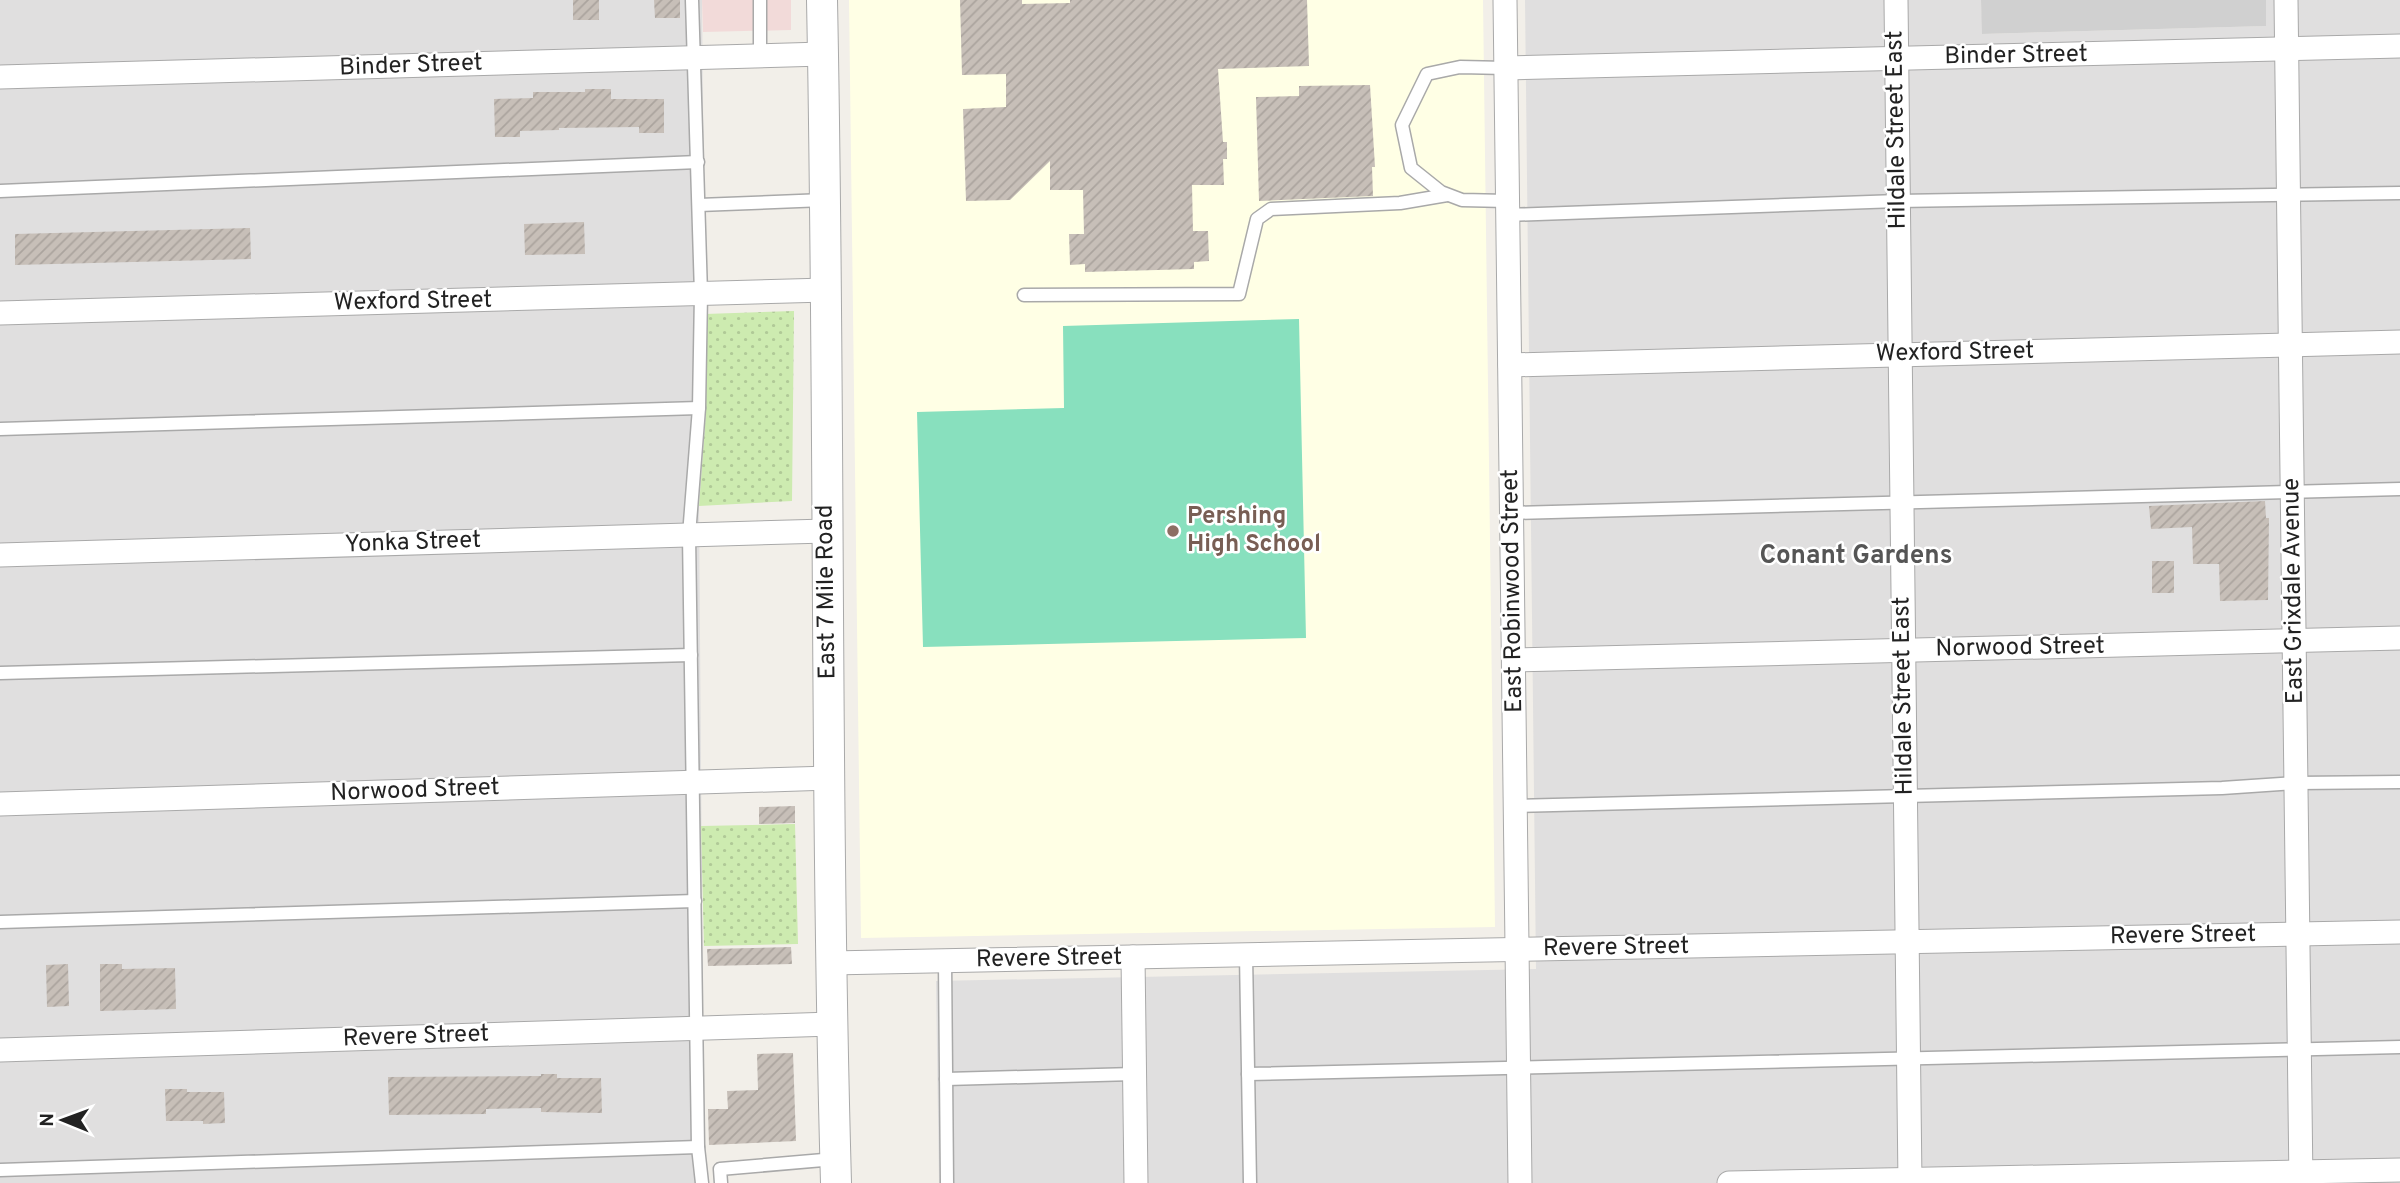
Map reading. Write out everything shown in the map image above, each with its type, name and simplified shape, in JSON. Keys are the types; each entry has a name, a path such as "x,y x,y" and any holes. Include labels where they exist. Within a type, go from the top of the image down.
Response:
{"street":[{"name":"East 7 Mile Road","path":"822,0 835,1171"},
{"name":"East Robinwood Street","path":"1505,0 1520,1183"},
{"name":"Hildale Street East","path":"1896,0 1910,1182"},
{"name":"East Grixdale Avenue","path":"2286,0 2301,1177"},
{"name":"Binder Street","path":"1506,68 2400,46"},
{"name":"Binder Street","path":"0,77 823,54"},
{"name":"Wexford Street","path":"0,313 826,290"},
{"name":"Wexford Street","path":"1510,365 2400,342"},
{"name":"Yonka Street","path":"0,555 826,531"},
{"name":"Norwood Street","path":"1514,660 2400,638"},
{"name":"Norwood Street","path":"0,804 830,778"},
{"name":"Revere Street","path":"831,963 2400,932"},
{"path":"1133,957 1136,1183"},
{"name":"Revere Street","path":"0,1050 832,1024"},
{"path":"1729,1183 2301,1177 2400,1170"}],"lane":[{"path":"692,0 701,294 699,408 689,535 698,1147 702,1183"},
{"path":"760,0 760,56"},
{"path":"1506,68 1460,67 1427,74 1415,95 1402,125 1411,169 1447,195 1507,208 2400,193"},
{"path":"0,191 698,162"},
{"path":"1024,295 1239,294 1257,219 1271,209 1400,204 1447,195"},
{"path":"699,205 824,200"},
{"path":"0,429 699,408"},
{"path":"1512,513 2400,489"},
{"path":"0,673 691,655"},
{"path":"1516,806 2400,782"},
{"path":"0,922 695,901"},
{"path":"1245,955 1250,1183"},
{"path":"945,961 947,1183"},
{"path":"1248,1074 2400,1047"},
{"path":"946,1079 1135,1074"},
{"path":"0,1170 698,1147"},
{"path":"721,1183 720,1170 835,1171"}],"shaded area":[{"path":"0,0 702,0 706,412 699,506 704,1150 707,1183 0,1183"},
{"path":"702,0 791,0 791,30 703,32"},
{"name":"Pershing High School","path":"849,0 1483,0 1495,927 861,938"},
{"path":"1525,0 1981,0 1983,34 2266,26 2266,0 2400,0 2400,1183 939,1183 936,981 1536,969"},
{"path":"1981,0 2266,0 2266,26 1982,34"}],"green space":[{"path":"794,311 792,501 699,506 706,412 705,314"},
{"path":"1299,319 1306,638 923,647 917,412 1064,408 1063,326"},
{"path":"795,824 798,944 704,946 701,826"}],"building":[{"path":"573,0 599,0 599,20 573,20"},
{"path":"654,0 680,0 680,18 655,18"},
{"path":"960,0 1022,0 1022,4 1070,3 1070,0 1307,0 1309,66 1218,69 1223,142 1227,142 1227,159 1223,159 1224,185 1192,185 1193,231 1208,231 1209,261 1194,262 1194,269 1085,272 1085,264 1070,265 1069,234 1084,234 1083,190 1050,190 1050,161 1010,200 966,201 963,109 1006,107 1006,74 962,75"},
{"path":"1370,85 1375,167 1372,167 1373,196 1259,201 1256,97 1299,96 1299,86"},
{"path":"585,89 611,89 611,99 664,99 664,133 639,133 639,127 559,128 520,131 520,137 495,137 494,99 533,98 533,92 585,92"},
{"path":"584,222 585,254 525,255 524,224"},
{"path":"250,228 251,259 15,265 15,234"},
{"path":"2265,501 2266,518 2269,518 2268,600 2220,601 2219,564 2193,564 2192,527 2151,529 2149,506"},
{"path":"2152,561 2174,561 2174,593 2152,593"},
{"path":"795,806 795,823 759,824 759,807"},
{"path":"791,947 792,964 708,966 707,949"},
{"path":"68,964 69,1006 47,1007 46,965"},
{"path":"100,964 122,964 122,969 175,968 176,1009 100,1011"},
{"path":"793,1053 796,1141 709,1145 708,1109 728,1109 727,1091 758,1090 757,1054"},
{"path":"557,1074 557,1078 601,1078 602,1113 541,1112 541,1108 486,1109 486,1114 389,1115 388,1077"},
{"path":"165,1089 224,1092 225,1123 166,1121"}],"place":[{"name":"Pershing High School","path":"1173,531"}],"district":[{"name":"Conant Gardens","path":"1856,556"}]}
